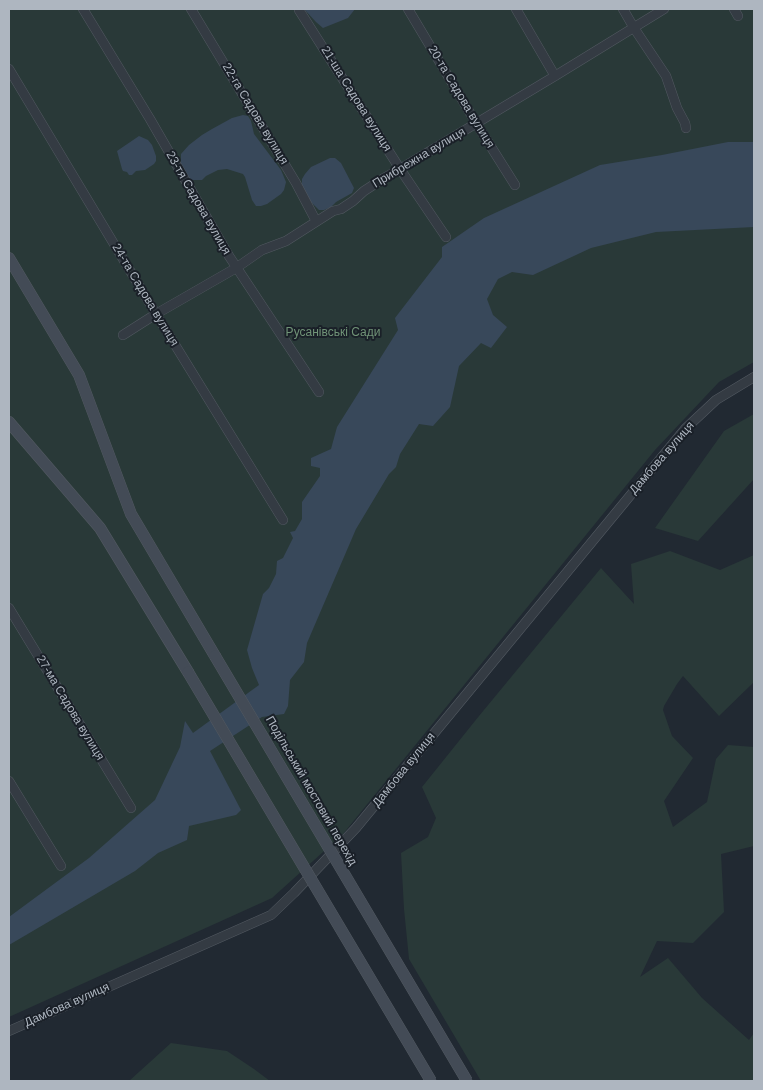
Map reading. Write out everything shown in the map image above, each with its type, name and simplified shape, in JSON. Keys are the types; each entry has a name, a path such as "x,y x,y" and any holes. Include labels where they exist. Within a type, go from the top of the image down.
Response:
{"main road":[{"name":"Подільський мостовий перехід","path":"9,258 79,375 131,514 467,1081"},
{"path":"9,422 100,528 188,672 431,1081"}],"street":[{"name":"23-тя Садова вулиця","path":"83,9 150,119 236,268 319,392"},
{"name":"22-га Садова вулиця","path":"191,9 296,183 316,221"},
{"name":"20-та Садова вулиця","path":"408,9 515,185"},
{"path":"516,9 555,76"},
{"path":"623,9 666,76 686,128"},
{"name":"Прибрежна вулиця","path":"123,335 236,268 262,250 286,241 333,211 341,209 384,178 664,9"},
{"name":"21-ша Садова вулиця","path":"300,10 400,169 446,237"},
{"name":"24-та Садова вулиця","path":"9,69 156,314 283,520"},
{"name":"Дамбова вулиця","path":"9,1031 271,915 356,828 685,429 716,400 754,377"},
{"name":"27-ма Садова вулиця","path":"9,608 131,808"},
{"path":"9,781 61,866"}],"green space":[{"name":"Русанівські Сади","path":"9,9 754,9 754,362 719,382 655,450 343,834 272,898 9,1017"},
{"path":"754,414 754,479 698,541 655,528 724,431"},
{"path":"670,551 720,570 754,555 754,682 719,716 683,676 663,710 672,736 693,758 664,801 673,827 707,802 716,759 728,745 754,747 754,846 721,854 724,912 693,943 657,941 640,977 668,958 702,998 749,1040 754,1033 754,1081 481,1081 409,959 401,853 428,837 436,818 422,787 601,568 634,604 631,564"},
{"path":"171,1043 227,1051 270,1081 129,1081"}],"water":[{"path":"304,9 355,9 348,18 323,28"},
{"path":"243,115 248,116 254,134 281,170 286,182 281,194 261,206 256,206 252,200 243,174 227,169 218,170 202,180 191,180 181,164 181,154 189,145 212,129 232,118"},
{"path":"139,136 148,140 152,145 156,161 145,170 136,171 129,175 122,169 117,151"},
{"path":"728,142 754,142 754,227 656,232 591,248 533,275 512,272 498,279 487,299 493,315 507,327 491,348 481,343 459,366 450,407 433,426 419,424 400,454 396,467 389,474 356,529 307,643 304,662 290,680 288,706 284,714 262,717 210,751 241,810 236,815 189,826 187,840 158,853 135,871 9,945 9,917 89,858 155,800 180,747 185,721 193,733 259,685 247,650 263,594 269,588 276,574 277,561 283,558 293,538 290,532 295,531 302,519 302,502 320,476 320,468 311,466 311,458 331,449 337,427 398,330 395,318 442,257 442,247 484,218 600,165"},
{"path":"330,158 335,158 341,163 354,188 352,193 331,207 319,210 308,199 302,186 302,179 311,167"}]}
